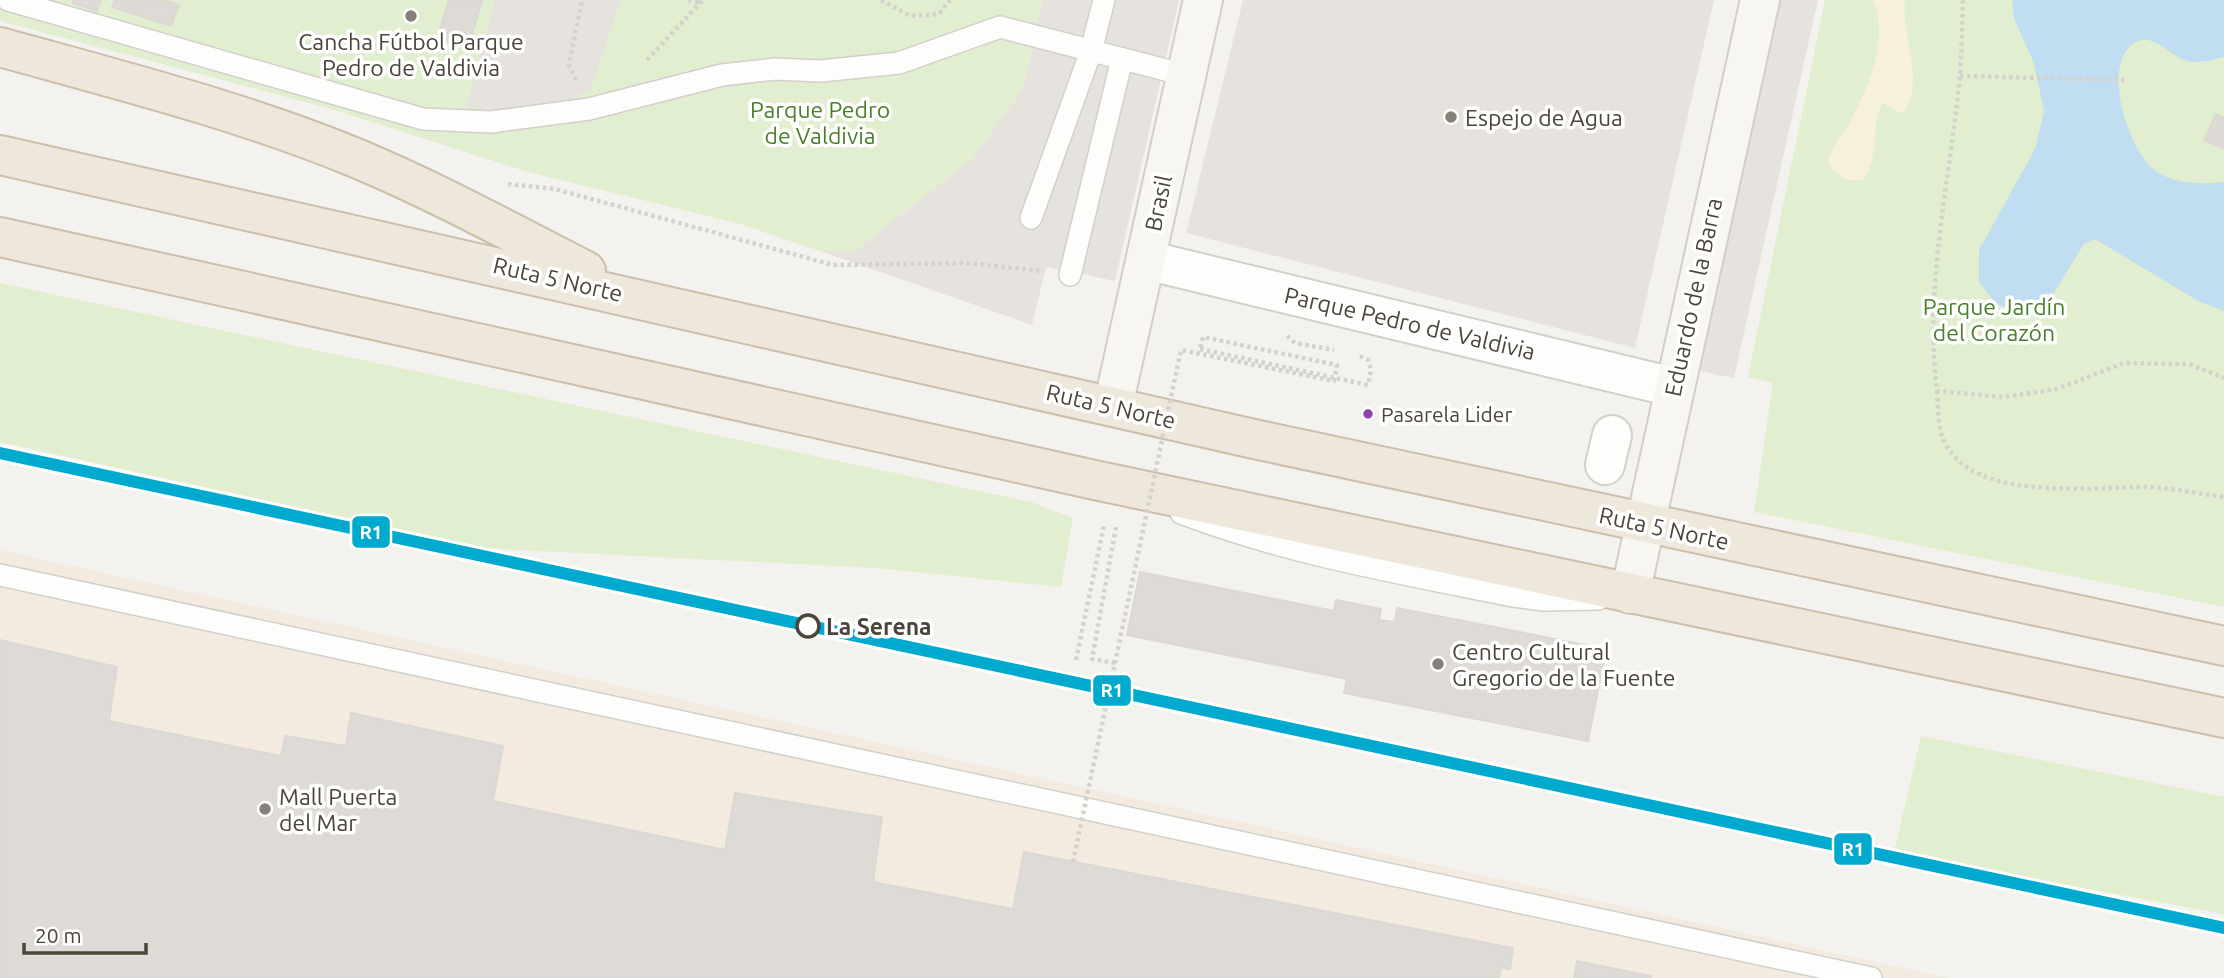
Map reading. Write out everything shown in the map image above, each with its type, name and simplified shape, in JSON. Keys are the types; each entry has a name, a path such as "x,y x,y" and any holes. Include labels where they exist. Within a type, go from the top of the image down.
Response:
{"highway":[{"path":"0,47 219,110 355,158 444,198 634,296"},
{"name":"Ruta 5 Norte","path":"0,155 634,296 1113,407 1646,524 2224,646"},
{"path":"0,237 1090,479 2224,718"}],"street":[{"name":"Brasil","path":"1113,407 1203,0"},
{"name":"Eduardo de la Barra","path":"1630,594 1673,387 1686,343 1713,203 1760,0"},
{"name":"Parque Pedro de Valdivia","path":"1146,260 1673,387"}],"lane":[{"path":"8,0 423,119 491,122 589,109 722,75 775,69 821,71 899,62 1000,27 1185,75"},
{"path":"1031,218 1091,51 1104,0"},
{"path":"1070,275 1122,59"},
{"path":"0,575 1871,978"}],"path":[{"path":"582,0 569,65 589,109"},
{"path":"688,0 702,1"},
{"path":"881,0 910,16 939,14 950,0"},
{"path":"1963,0 1960,76 1940,212 1932,320 1941,431 1955,455 1977,474 2022,488 2152,487 2224,497"},
{"path":"644,64 702,1"},
{"path":"1960,76 2124,80"},
{"path":"500,183 555,189 833,265 968,263 1070,275"},
{"path":"1073,862 1181,350 1334,381 1337,365 1203,337 1200,349 1368,385 1371,370 1368,360 1348,353"},
{"path":"1309,345 1337,351"},
{"path":"1937,391 2003,397 2044,391 2057,389 2124,363 2189,364 2224,378"},
{"path":"1076,660 1103,524 1118,527 1092,659 1115,663"}],"shaded area":[{"path":"495,0 621,0 592,87 566,103 464,116"},
{"path":"1043,0 1179,0 1115,281 1046,267 1032,325 820,251 855,251 973,158 1024,87"},
{"name":"Espejo de Agua","path":"1243,0 1714,0 1635,348 1186,233"},
{"path":"1767,0 1818,0 1734,378 1685,368"},
{"name":"Mall Puerta del Mar","path":"0,550 1268,828 1949,978 0,978"}],"green space":[{"name":"Parque Pedro de Valdivia","path":"0,0 1043,0 1024,87 973,158 855,251 820,251 740,224 528,172 331,109 0,21"},
{"name":"Parque Jardín del Corazón","path":"1825,0 2224,0 2224,607 1754,512 1773,383 1748,377"},
{"path":"0,283 1031,502 1073,518 1061,587 875,568 480,548 0,442"},
{"path":"1921,736 2224,797 2224,914 1894,853"}],"sand":[{"path":"1873,0 1905,0 1913,86 1904,113 1883,103 1868,171 1862,180 1847,180 1834,172 1828,161 1856,110 1874,63 1879,30"}],"water":[{"path":"2012,0 2224,0 2224,57 2201,62 2187,61 2155,42 2141,40 2134,43 2124,54 2119,70 2119,88 2128,129 2147,162 2157,172 2189,183 2224,182 2224,311 2200,302 2095,239 2084,244 2049,301 2020,313 1996,304 1979,282 1979,250 2035,149 2044,112 2034,63 2014,19"}],"building":[{"path":"73,0 101,0 97,11 73,3"},
{"path":"115,0 163,0 179,5 171,26 112,7"},
{"path":"449,0 482,0 468,48 437,39"},
{"path":"2216,114 2224,118 2224,149 2204,140"},
{"name":"Centro Cultural Gregorio de la Fuente","path":"1140,572 1334,611 1336,600 1381,609 1379,620 1395,622 1397,608 1606,649 1588,741 1344,693 1347,679 1127,635"},
{"name":"Mall Puerta del Mar","path":"0,640 117,667 109,721 281,756 285,736 346,746 351,713 503,746 493,801 725,850 735,793 882,817 873,882 1013,909 1024,852 1513,948 1510,969 1501,968 1499,978 0,978"},
{"path":"1577,961 1651,976 1651,978 1574,978"}],"transit line":[{"name":"R1","path":"0,453 2224,928"}],"place":[{"name":"Cancha Fútbol Parque Pedro de Valdivia","path":"411,16"},
{"name":"Espejo de Agua","path":"1451,117"},
{"name":"Pasarela Lider","path":"1368,414"},
{"name":"La Serena","path":"808,626"},
{"name":"Centro Cultural Gregorio de la Fuente","path":"1438,664"},
{"name":"Mall Puerta del Mar","path":"265,809"}]}
